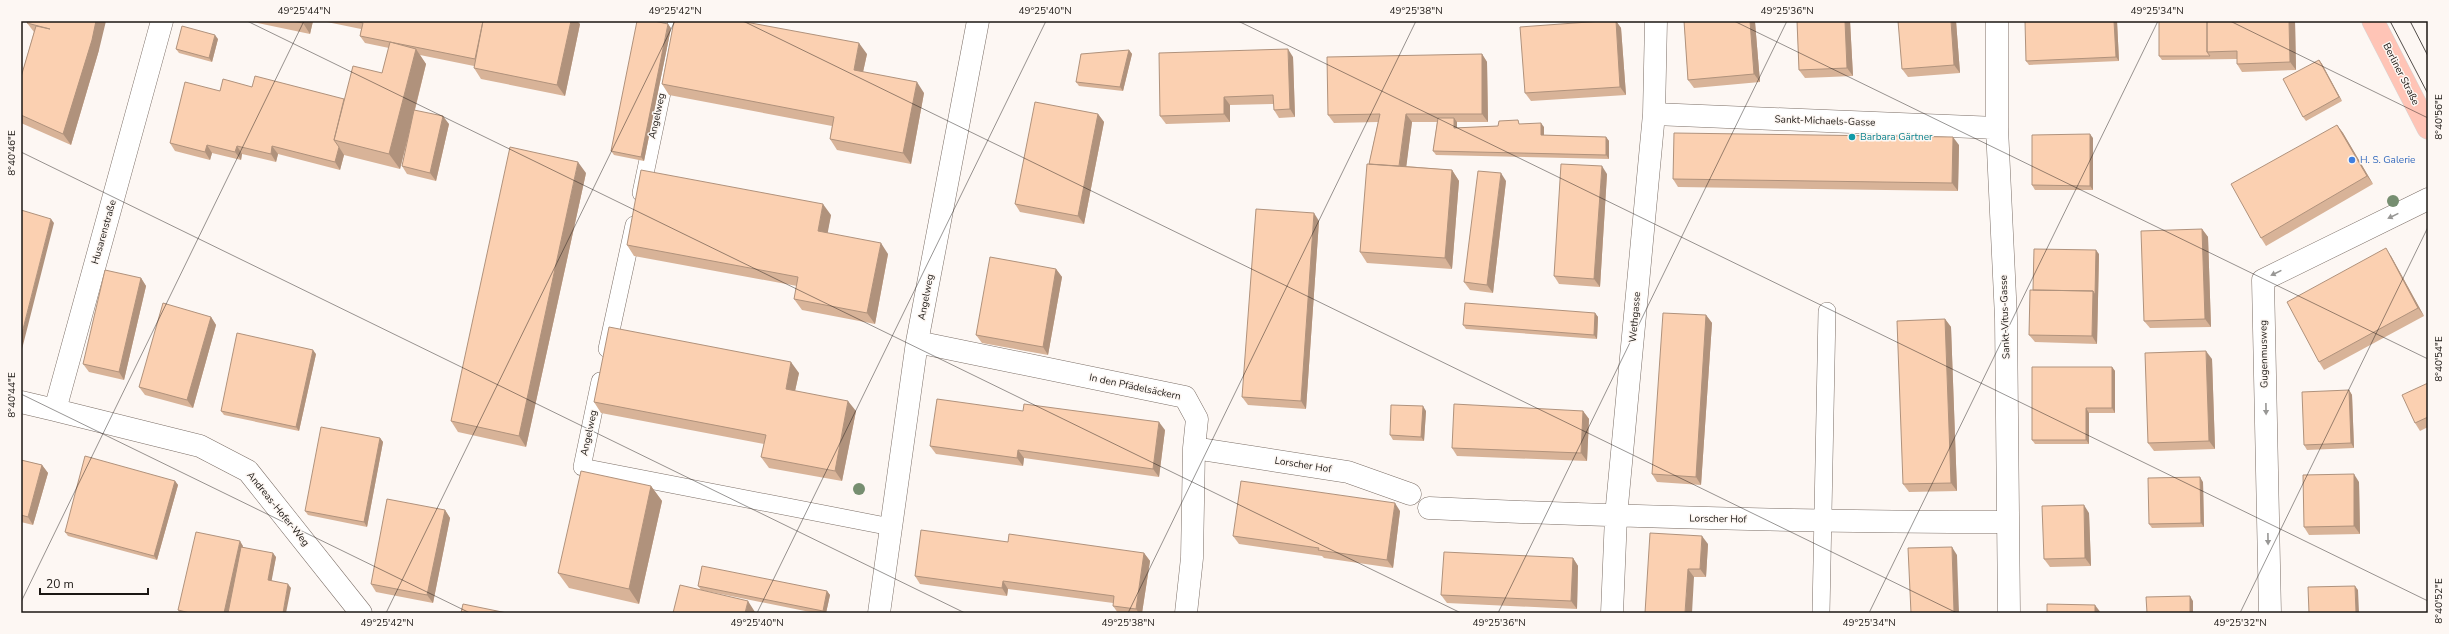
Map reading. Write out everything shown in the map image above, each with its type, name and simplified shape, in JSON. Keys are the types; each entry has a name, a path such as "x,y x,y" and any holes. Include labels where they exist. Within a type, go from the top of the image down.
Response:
{"main road":[{"name":"Berliner Straße","path":"2373,21 2428,128"}],"street":[{"name":"Husarenstraße","path":"55,410 162,21"},
{"name":"Angelweg","path":"879,613 917,342 978,21"},
{"name":"Wethgasse","path":"1612,613 1616,516 1654,114 1656,21"},
{"name":"Sankt-Vitus-Gasse","path":"1998,21 1997,128 2006,318 2009,613"},
{"name":"Sankt-Michaels-Gasse","path":"1654,114 1997,128"},
{"name":"Gugenmusweg","path":"2270,613 2263,280 2428,199"},
{"name":"In den Pfädelsäckern","path":"917,342 1185,397 1197,419 1194,448 1192,558 1186,613"},
{"path":"21,402 55,410"},
{"name":"Andreas-Hofer-Weg","path":"55,410 200,446 248,471 361,613"},
{"name":"Lorscher Hof","path":"1194,448 1348,472 1410,494"},
{"name":"Lorscher Hof","path":"1429,508 1616,516 1822,522 2008,522"}],"lane":[{"name":"Angelweg","path":"677,21 582,467 891,527"},
{"path":"1821,613 1827,311"}],"building":[{"path":"28,21 96,21 92,40 63,134 21,115 21,77 36,26 50,29 27,23"},
{"path":"292,21 303,21 303,23"},
{"path":"355,21 483,21 475,59 360,36 363,23"},
{"path":"483,21 571,21 557,85 474,68"},
{"path":"637,21 654,21 668,24 641,157 611,151"},
{"path":"674,21 740,21 859,43 854,70 917,82 903,153 830,139 834,117 662,84"},
{"path":"1616,21 1620,87 1525,93 1520,27"},
{"path":"1684,21 1750,21 1754,74 1688,80"},
{"path":"1797,21 1845,21 1847,68 1799,70"},
{"path":"1898,21 1951,21 1954,65 1902,69"},
{"path":"2025,21 2114,21 2116,57 2026,61"},
{"path":"2159,21 2207,21 2207,52 2210,56 2159,56"},
{"path":"2207,21 2289,21 2290,62 2237,64 2237,51 2207,52"},
{"path":"182,26 215,35 209,58 176,49"},
{"path":"390,42 416,49 389,154 334,140 353,66 382,73"},
{"path":"1288,49 1290,109 1274,110 1273,95 1224,97 1224,114 1160,116 1159,53"},
{"path":"1129,50 1120,87 1076,82 1081,54"},
{"path":"1482,54 1482,114 1406,114 1399,166 1369,164 1380,114 1328,115 1327,57"},
{"path":"2319,60 2339,97 2303,117 2283,79"},
{"path":"255,76 344,99 334,140 339,147 335,162 272,146 271,154 237,146 235,152 207,145 205,152 170,143 185,82 220,91 223,79 252,87"},
{"path":"1035,102 1098,114 1078,216 1015,204"},
{"path":"414,110 443,116 430,173 402,166"},
{"path":"1438,118 1454,118 1454,128 1498,126 1499,121 1518,120 1519,124 1541,123 1541,135 1606,137 1606,155 1433,151"},
{"path":"2337,125 2367,176 2261,238 2231,184"},
{"path":"1674,133 1953,137 1952,183 1673,179"},
{"path":"2090,134 2090,186 2032,185 2032,135"},
{"path":"510,147 578,162 519,436 451,421"},
{"path":"1367,164 1452,170 1445,258 1360,252"},
{"path":"1561,164 1602,166 1594,279 1554,276"},
{"path":"641,170 823,204 818,231 881,243 867,313 794,299 798,277 627,245"},
{"path":"1478,171 1501,173 1487,285 1464,282"},
{"path":"1256,209 1314,213 1301,401 1242,397"},
{"path":"21,210 51,219 21,337"},
{"path":"2202,229 2205,319 2144,321 2141,231"},
{"path":"2386,248 2418,308 2319,362 2287,302"},
{"path":"2034,249 2096,250 2095,295 2093,291 2033,290"},
{"path":"990,257 1056,269 1043,347 976,335"},
{"path":"105,270 141,278 119,372 83,364"},
{"path":"2030,290 2093,291 2092,336 2029,335"},
{"path":"163,303 211,317 187,400 139,387"},
{"path":"1465,303 1595,313 1594,335 1463,325"},
{"path":"1663,313 1706,315 1696,477 1652,474"},
{"path":"1945,319 1951,483 1903,484 1897,321"},
{"path":"609,327 791,362 786,389 848,401 835,471 761,457 766,435 594,402"},
{"path":"237,333 313,350 296,427 221,411"},
{"path":"2206,351 2209,441 2148,443 2145,353"},
{"path":"2032,367 2112,367 2112,408 2086,408 2086,440 2032,440"},
{"path":"2428,383 2428,417 2415,423 2402,395"},
{"path":"2349,390 2351,443 2304,445 2302,392"},
{"path":"937,399 1023,411 1024,404 1159,422 1153,469 1018,450 1017,458 930,446"},
{"path":"1454,404 1583,411 1581,453 1452,448"},
{"path":"1391,405 1423,406 1421,437 1390,435"},
{"path":"321,427 380,438 364,522 305,511"},
{"path":"85,456 175,481 154,556 65,532"},
{"path":"21,460 42,465 28,517 21,515"},
{"path":"581,471 651,486 629,589 558,573"},
{"path":"2354,474 2354,526 2304,527 2303,475"},
{"path":"2200,477 2201,523 2149,524 2148,478"},
{"path":"1241,481 1395,503 1387,560 1318,550 1319,548 1233,536"},
{"path":"387,499 445,510 427,595 371,584"},
{"path":"2084,505 2085,558 2044,559 2042,506"},
{"path":"921,530 1008,542 1009,534 1144,553 1136,609 1113,606 1114,596 1003,581 1002,588 915,576"},
{"path":"196,532 240,541 224,613 190,613 178,610"},
{"path":"1650,533 1702,536 1700,569 1688,569 1685,613 1645,613"},
{"path":"241,547 273,553 268,580 288,584 283,613 228,613"},
{"path":"1952,547 1954,613 1911,613 1908,548"},
{"path":"1444,552 1573,558 1571,601 1441,595"},
{"path":"702,566 827,591 823,611 698,586"},
{"path":"680,585 748,601 745,613 673,613"},
{"path":"2355,586 2356,613 2309,613 2308,587"},
{"path":"2190,596 2190,613 2147,613 2146,597"},
{"path":"463,604 507,613 461,613"},
{"path":"2047,604 2095,605 2095,613 2047,613"}],"tram line":[{"path":"2390,21 2428,94"},
{"path":"2410,21 2428,56"}],"place":[{"name":"Barbara Gärtner","path":"1852,137"},
{"name":"H. S. Galerie","path":"2352,160"}]}
